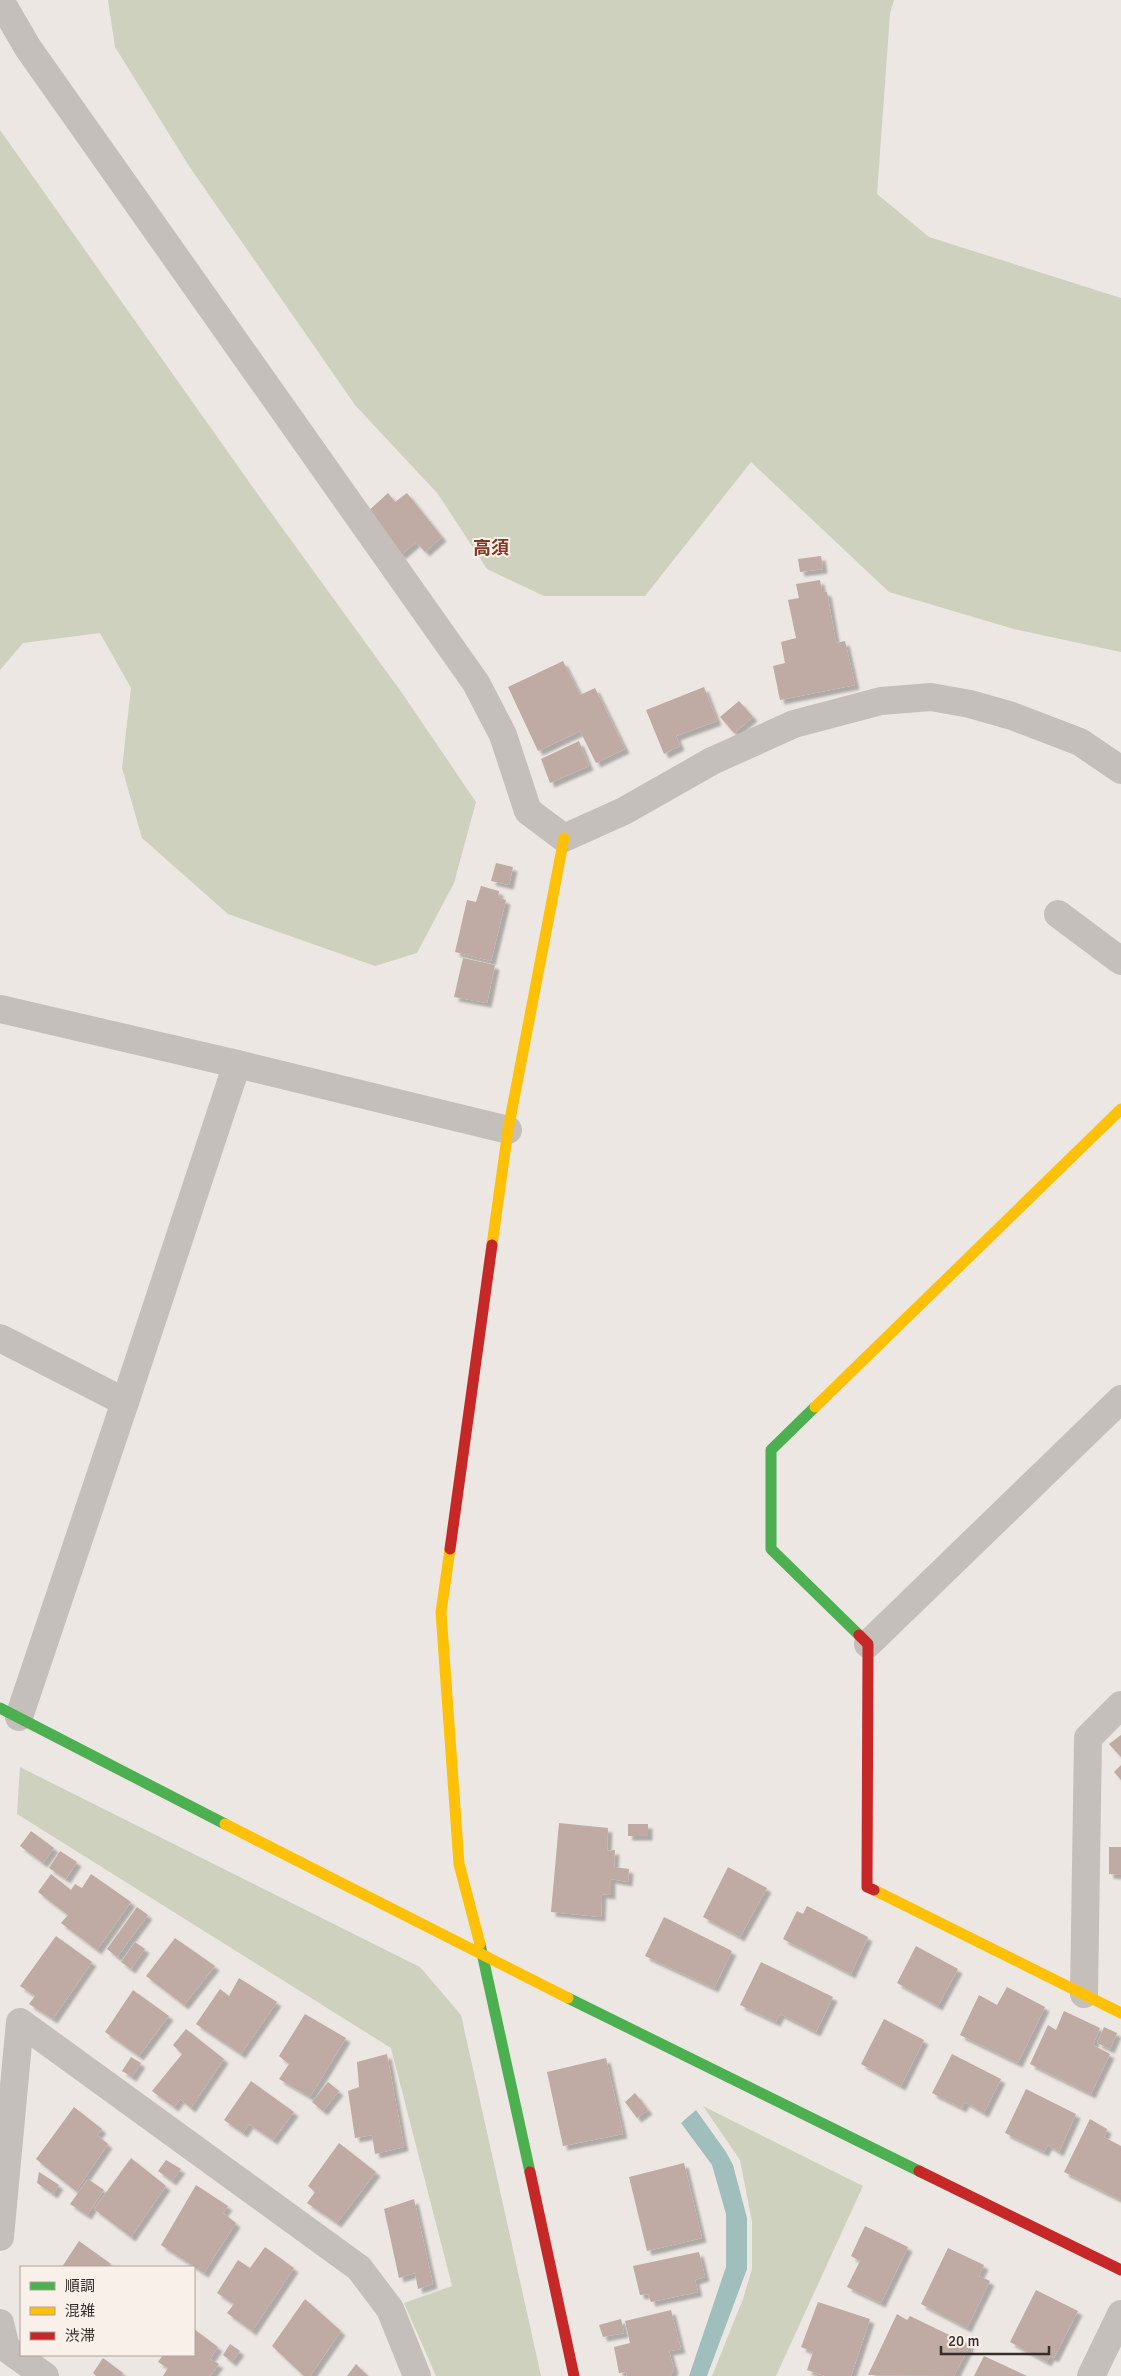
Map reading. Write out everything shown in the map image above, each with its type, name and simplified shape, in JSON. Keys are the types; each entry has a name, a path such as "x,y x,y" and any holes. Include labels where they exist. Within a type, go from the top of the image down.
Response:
{"street":[{"path":"0,0 28,48 476,683 503,735 528,811 564,838"},
{"path":"564,838 624,811 712,761 794,724 881,701 932,697 970,704 1012,716 1080,742 1121,770"},
{"path":"564,838 508,1130 441,1612 459,1864 484,1956 574,2376"},
{"path":"1058,914 1121,961"},
{"path":"0,1009 508,1130"},
{"path":"236,1064 126,1402 9,1712 484,1956 1121,2270"},
{"path":"868,1644 771,1549 770,1450 1121,1109"},
{"path":"0,1338 126,1402"},
{"path":"1121,1400 868,1644 867,1887 1121,2013"},
{"path":"1084,1994 1088,1738 1121,1705"},
{"path":"0,2237 20,2022 358,2268 390,2309 417,2376"},
{"path":"1091,2376 1121,2314"},
{"path":"0,2323 6,2348 45,2376"}],"green space":[{"path":"108,0 894,0 890,14 877,194 929,237 1121,298 1121,652 1014,629 889,592 751,462 645,596 544,596 487,569 438,494 355,405 189,166 115,47"},
{"path":"0,130 259,496 402,693 476,802 454,883 417,953 375,966 228,914 142,838 122,768 131,688 100,633 23,643 0,670"},
{"path":"20,1767 420,1967 461,2015 541,2376 436,2376 404,2303 452,2286 391,2048 17,1814"},
{"path":"703,2106 863,2186 776,2376 712,2376 743,2299 752,2269 752,2222 740,2160"}],"water":[{"path":"696,2110 733,2165 747,2218 747,2269 707,2376 689,2376 726,2267 726,2214 712,2165 681,2123"}],"building":[{"path":"388,493 395,502 407,493 442,537 425,552 416,542 401,555 365,514"},
{"path":"821,556 823,569 800,572 798,559"},
{"path":"820,580 822,591 827,592 836,643 845,641 855,685 780,700 773,666 785,663 781,642 796,638 788,600 799,598 796,584"},
{"path":"563,661 580,695 595,688 625,749 596,763 580,731 538,751 508,687"},
{"path":"704,687 717,721 676,736 680,746 664,754 646,710"},
{"path":"739,701 753,717 734,733 720,717"},
{"path":"579,741 589,766 550,783 541,759"},
{"path":"496,863 513,867 509,885 491,881"},
{"path":"481,886 499,891 498,897 506,900 491,961 455,952 467,900 476,902"},
{"path":"463,958 495,965 487,1003 454,997"},
{"path":"1121,1735 1121,1757 1109,1744"},
{"path":"1121,1765 1121,1780 1114,1772"},
{"path":"559,1823 608,1828 607,1851 615,1850 614,1867 629,1869 628,1882 611,1879 611,1895 602,1894 601,1917 551,1912"},
{"path":"628,1824 648,1824 648,1836 628,1836"},
{"path":"31,1831 54,1848 43,1863 20,1846"},
{"path":"1109,1847 1121,1847 1121,1875 1109,1874"},
{"path":"60,1851 77,1862 66,1879 49,1868"},
{"path":"728,1867 767,1888 740,1937 703,1917"},
{"path":"51,1874 71,1890 75,1884 82,1888 91,1874 131,1902 97,1950 61,1923 68,1915 38,1892"},
{"path":"807,1906 868,1937 851,1974 783,1939 797,1911 803,1914"},
{"path":"137,1907 148,1915 117,1957 107,1949"},
{"path":"664,1917 732,1951 714,1988 645,1956"},
{"path":"56,1936 92,1962 53,2019 29,2004 35,1996 20,1986"},
{"path":"175,1938 215,1966 184,2005 146,1976"},
{"path":"135,1942 145,1949 131,1969 121,1962"},
{"path":"916,1946 958,1969 938,2006 897,1983"},
{"path":"761,1962 833,1997 816,2032 780,2014 776,2022 740,2005"},
{"path":"239,1978 277,2002 241,2054 196,2024 220,1989 229,1996"},
{"path":"1007,1987 1045,2007 1018,2063 960,2035 979,1995 997,2005"},
{"path":"133,1990 169,2016 139,2056 105,2032"},
{"path":"1064,2011 1100,2028 1093,2045 1110,2054 1091,2094 1030,2064 1048,2025 1056,2030"},
{"path":"305,2014 346,2038 310,2097 279,2079 289,2064 279,2056"},
{"path":"884,2019 924,2040 901,2086 861,2064"},
{"path":"1104,2027 1117,2033 1110,2049 1097,2043"},
{"path":"186,2029 224,2059 191,2108 180,2099 174,2107 152,2091 182,2054 173,2045"},
{"path":"387,2054 404,2147 375,2154 372,2135 355,2138 348,2091 359,2087 357,2062"},
{"path":"952,2054 1001,2079 984,2113 965,2102 962,2108 932,2093"},
{"path":"131,2057 141,2063 132,2077 122,2071"},
{"path":"606,2058 623,2134 563,2146 547,2072"},
{"path":"251,2081 294,2112 273,2140 249,2124 243,2133 224,2120"},
{"path":"328,2082 339,2091 323,2111 312,2102"},
{"path":"1026,2089 1076,2114 1059,2152 1048,2145 1044,2152 1005,2133"},
{"path":"635,2093 648,2110 637,2118 625,2102"},
{"path":"74,2107 102,2129 97,2135 108,2144 76,2191 36,2159"},
{"path":"1090,2119 1107,2129 1104,2137 1121,2146 1121,2200 1064,2172"},
{"path":"339,2143 376,2172 337,2223 307,2203 315,2192 308,2186"},
{"path":"131,2158 166,2186 131,2237 94,2209"},
{"path":"166,2160 181,2169 172,2181 158,2171"},
{"path":"684,2163 702,2238 647,2251 629,2177"},
{"path":"39,2172 59,2185 53,2194 37,2183"},
{"path":"88,2179 104,2190 87,2215 70,2204"},
{"path":"196,2185 228,2206 223,2213 236,2223 204,2273 161,2245"},
{"path":"414,2199 433,2284 418,2289 415,2273 399,2278 384,2209"},
{"path":"865,2226 908,2247 881,2303 847,2287 860,2261 851,2256"},
{"path":"79,2241 111,2264 109,2266 63,2266"},
{"path":"265,2247 294,2268 252,2331 227,2313 234,2304 217,2293 238,2260 250,2268"},
{"path":"948,2248 984,2265 979,2276 990,2281 967,2328 921,2304"},
{"path":"699,2252 705,2277 695,2280 698,2292 651,2302 648,2294 640,2295 633,2266"},
{"path":"1036,2290 1078,2311 1054,2358 1050,2356 1047,2362 1010,2342"},
{"path":"305,2299 341,2331 310,2376 304,2376 272,2346"},
{"path":"818,2302 870,2319 851,2376 825,2376 807,2370 813,2352 801,2347"},
{"path":"671,2310 681,2349 669,2351 674,2369 670,2376 627,2376 626,2372 619,2373 614,2347 630,2343 625,2321"},
{"path":"897,2314 907,2320 910,2316 970,2345 954,2376 868,2375"},
{"path":"621,2319 624,2333 603,2337 599,2325"},
{"path":"195,2330 218,2347 210,2359 219,2364 210,2376 163,2376 168,2368 158,2362 162,2356 195,2356"},
{"path":"230,2344 240,2351 232,2362 223,2355"},
{"path":"984,2356 1027,2376 974,2376"},
{"path":"103,2358 123,2373 121,2376 96,2376 93,2373"},
{"path":"356,2364 368,2376 347,2376"}],"traffic: fast":[{"path":"815,1407 771,1450 771,1549 859,1635"},
{"path":"0,1708 225,1824"},
{"path":"480,1944 530,2172"},
{"path":"568,1998 919,2171"}],"traffic: slow":[{"path":"492,1245 508,1130 564,838"},
{"path":"815,1407 1121,1109"},
{"path":"450,1549 441,1612 459,1864 480,1944"},
{"path":"225,1824 568,1998"},
{"path":"874,1890 1121,2013"}],"traffic: jam":[{"path":"450,1549 492,1245"},
{"path":"859,1635 868,1644 867,1887 874,1890"},
{"path":"919,2171 1121,2270"},
{"path":"530,2172 574,2376"}],"district":[{"name":"高須","path":"491,548"}]}
